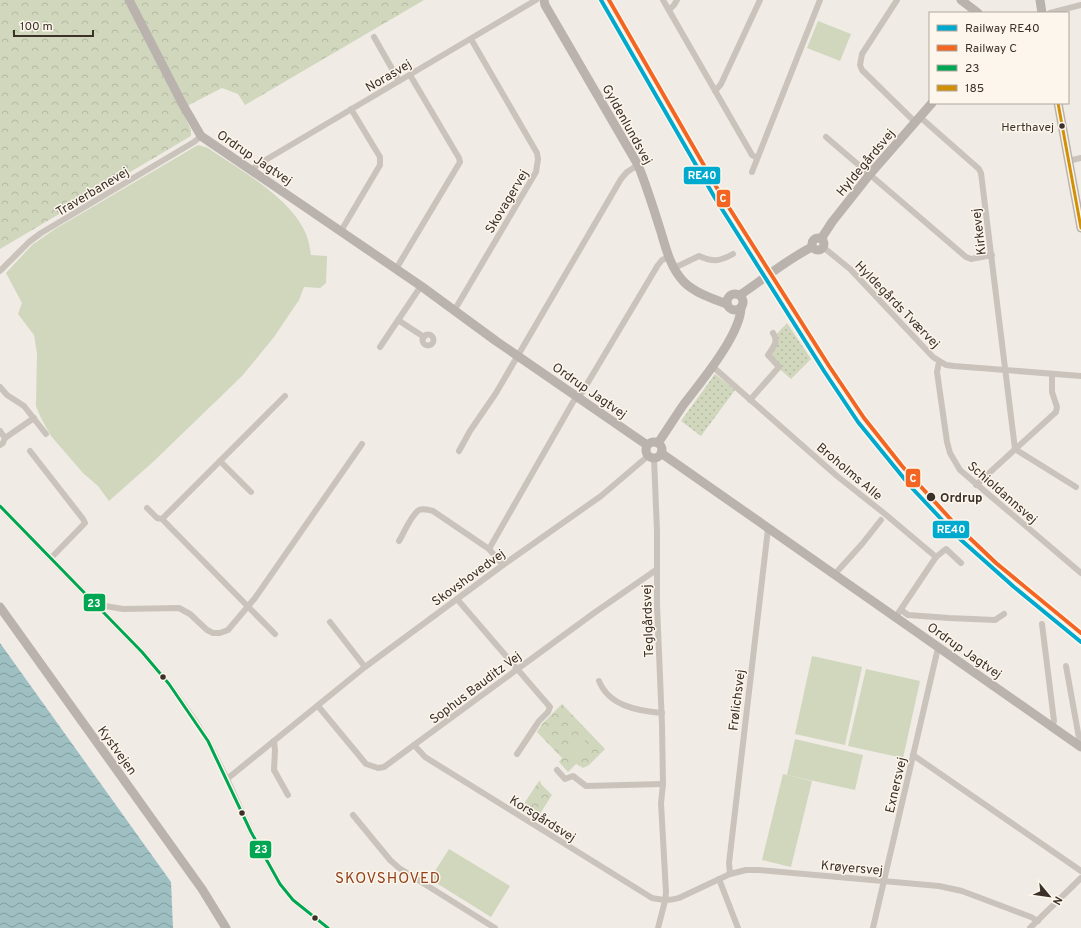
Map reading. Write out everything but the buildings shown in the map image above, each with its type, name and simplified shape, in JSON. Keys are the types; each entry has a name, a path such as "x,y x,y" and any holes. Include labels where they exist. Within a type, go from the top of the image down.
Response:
{"street":[{"name":"Ordrup Jagtvej","path":"129,0 183,105 201,136 421,286 454,311 647,446"},
{"name":"Norasvej","path":"252,171 257,165 536,0"},
{"name":"Gyldenlundsvej","path":"544,0 638,166 674,268 684,282 692,288 711,297 736,302"},
{"path":"663,0 752,155 757,158"},
{"path":"669,10 677,0"},
{"path":"715,91 721,84 760,0"},
{"path":"752,172 820,0"},
{"name":"Kirkevej","path":"897,0 862,54 860,65 862,70 917,120 979,170 984,192 1015,449"},
{"path":"961,0 977,12"},
{"path":"1040,0 1042,12"},
{"path":"1054,12 1081,5"},
{"path":"374,37 399,81"},
{"name":"Skovagervej","path":"454,311 536,172 538,166 537,153 471,39"},
{"path":"396,269 460,162 460,158 410,75"},
{"name":"Hyldegårdsvej","path":"736,302 779,267 796,255 812,247 814,239 822,243 832,222 870,174 931,104"},
{"path":"1058,104 1081,228"},
{"path":"340,231 380,165 380,157 352,109"},
{"name":"Traverbanevej","path":"0,271 29,242 41,233 194,142 201,136"},
{"path":"826,137 966,257 971,258 992,255"},
{"path":"1068,161 1081,158"},
{"path":"459,451 470,431 494,398 621,180 628,172 638,166"},
{"name":"Hyldegårds Tværvej","path":"822,243 850,269 939,362 954,366 1081,376"},
{"path":"674,268 699,256 710,261 722,260 733,254"},
{"path":"489,549 563,419 581,394 658,265 662,260 669,257"},
{"path":"380,347 421,286"},
{"path":"658,443 724,350 733,332 736,302"},
{"path":"398,320 424,337"},
{"path":"750,400 779,367 768,355 776,344 776,338 773,333"},
{"name":"Schioldannsvej","path":"939,362 937,372 947,442 950,453 960,470 1081,573"},
{"name":"Broholms Alle","path":"712,366 837,476 936,557"},
{"path":"976,485 1056,412 1057,407 1052,392 1052,374"},
{"path":"0,387 7,395 24,406 46,434"},
{"path":"162,519 285,396"},
{"path":"0,445 3,443 5,438 34,418"},
{"path":"0,431 5,438"},
{"path":"652,442 658,443 662,447 655,456 646,451 647,446 652,442"},
{"path":"99,608 105,606 123,609 179,608 190,614 207,630 213,633 220,633 228,630 248,607 362,444"},
{"path":"1015,449 1076,487"},
{"path":"30,451 83,519 85,524 51,558"},
{"name":"Ordrup Jagtvej","path":"655,456 768,529 834,575 898,614 938,648 1079,746"},
{"name":"Skovshovedvej","path":"226,778 365,667 502,565 601,496 655,456"},
{"name":"Teglgårdsvej","path":"655,456 657,530 656,570 662,713 663,784 661,803 665,901 658,928"},
{"path":"220,461 250,492"},
{"path":"0,506 142,652 169,684 208,741 251,832 280,884 293,900 328,928"},
{"path":"147,508 157,518 162,519 275,634"},
{"path":"399,541 413,516 420,510 432,510 489,549 502,565"},
{"path":"834,575 882,520"},
{"name":"Frølichsvej","path":"730,874 729,864 768,529"},
{"path":"961,564 946,549 936,557 898,614 995,620 1004,614"},
{"name":"Sophus Bauditz Vej","path":"318,706 366,764 378,768 384,767 606,604 656,570"},
{"path":"457,599 550,707 548,712 539,721 517,754"},
{"name":"Kystvejen","path":"0,607 195,880 226,928"},
{"name":"Kystvejen","path":"0,618 197,892 214,909"},
{"path":"330,622 365,667"},
{"path":"1042,624 1054,721 1052,727"},
{"name":"Exnersvej","path":"873,928 938,648"},
{"path":"1066,666 1079,738 1079,746"},
{"path":"599,681 602,688 615,701 623,706 662,713"},
{"path":"274,741 274,770 288,795"},
{"name":"Korsgårdsvej","path":"414,745 425,757 640,891 652,898 665,901"},
{"path":"913,755 1081,871"},
{"path":"557,770 565,779 573,776 586,786 663,784"},
{"path":"353,815 390,860 399,868 494,928"},
{"name":"Krøyersvej","path":"665,901 679,898 730,874 746,870 759,870 939,886 962,891 1038,921"},
{"path":"1030,928 1081,878"},
{"path":"719,879 738,928"}],"green space":[{"path":"0,0 424,0 245,105 238,94 222,88 181,109 191,130 191,136 0,249"},
{"path":"818,21 851,34 840,61 807,48"},
{"path":"198,145 208,148 249,175 289,208 299,221 306,234 311,255 327,256 326,283 320,288 304,287 299,300 274,337 242,376 154,461 109,501 98,486 83,473 51,436 40,416 36,406 37,353 34,335 18,314 22,303 6,273 32,245 55,229"},
{"path":"787,323 811,359 791,379 765,356 776,343 772,339"},
{"path":"715,374 735,390 701,436 681,421"},
{"path":"812,656 862,667 845,745 795,734"},
{"path":"866,669 920,681 903,758 848,746"},
{"path":"562,704 605,749 589,765 583,768 576,764 568,772 559,762 562,758 537,732 543,723"},
{"path":"583,739 591,748 577,762 569,753"},
{"path":"795,739 863,755 855,790 787,775"},
{"path":"783,774 812,781 791,867 762,860"},
{"path":"540,780 541,784 552,795 536,820 520,810"},
{"path":"449,849 510,886 491,917 430,879"}],"water":[{"path":"0,643 171,882 173,928 0,928"}],"rail line":[{"name":"RE40","path":"601,0 715,198 824,371 858,422 911,487 960,539 1014,587 1081,642"},
{"name":"C","path":"609,0 721,195 829,366 864,418 902,466 955,524 996,563 1081,633"}],"transit line":[{"name":"185","path":"1058,104 1081,228"},
{"name":"23","path":"0,506 142,652 169,684 208,741 251,832 280,884 293,900 328,928"}],"place":[{"name":"Herthavej","path":"1062,126"},
{"name":"Ordrup","path":"931,497"}],"district":[{"name":"SKOVSHOVED","path":"388,878"}]}
